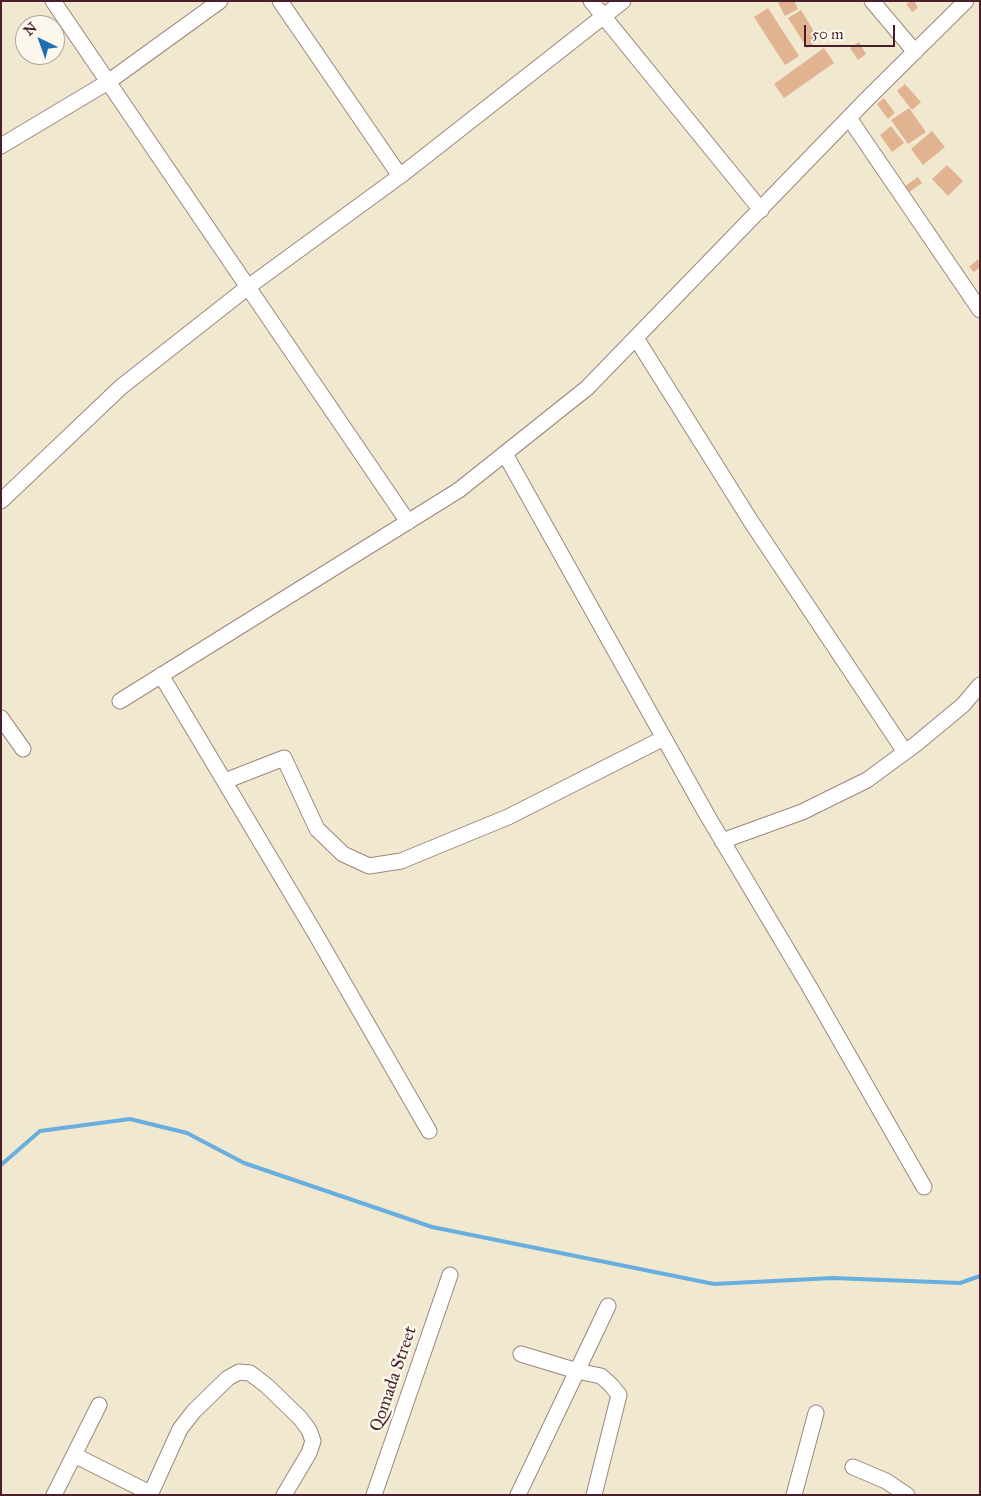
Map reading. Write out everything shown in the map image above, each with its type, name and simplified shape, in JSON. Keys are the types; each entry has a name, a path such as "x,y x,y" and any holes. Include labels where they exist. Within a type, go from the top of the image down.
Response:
{"street":[{"path":"52,1 408,522"},
{"path":"1,146 108,82 220,1"},
{"path":"280,1 400,176"},
{"path":"592,1 603,17 761,210"},
{"path":"1,501 121,387 248,288 400,176 623,1"},
{"path":"872,1 915,52"},
{"path":"120,701 459,490 587,388 849,118 966,1"},
{"path":"849,118 980,310"},
{"path":"636,338 752,523 905,752"},
{"path":"505,454 722,841 809,986 924,1187"},
{"path":"161,675 325,950 429,1131"},
{"path":"722,841 802,812 867,780 963,705 980,685"},
{"path":"1,718 23,749"},
{"path":"225,781 284,758 318,829 343,854 369,866 401,861 508,817 664,738"},
{"name":"Qomada Street","path":"374,1495 450,1275"},
{"path":"518,1495 608,1306"},
{"path":"521,1354 576,1371 601,1376 612,1385 619,1395 594,1495"},
{"path":"74,1455 150,1494 180,1429 194,1411 228,1378 239,1372 250,1373 267,1386 300,1418 309,1430 313,1441 309,1453 284,1495"},
{"path":"54,1495 99,1405"},
{"path":"794,1495 816,1413"},
{"path":"853,1467 886,1481 907,1495"}],"building":[{"path":"781,1 794,1 798,9 785,16 778,3"},
{"path":"914,1 918,8 912,12 906,4"},
{"path":"768,8 799,56 785,65 754,17"},
{"path":"801,10 819,40 807,48 788,18"},
{"path":"859,42 866,54 858,60 850,48"},
{"path":"824,48 834,63 784,98 774,84"},
{"path":"905,84 921,102 912,110 897,91"},
{"path":"884,98 895,113 888,119 877,104"},
{"path":"909,108 926,132 908,144 891,120"},
{"path":"891,126 904,143 892,152 880,135"},
{"path":"932,131 945,147 923,165 911,149"},
{"path":"947,165 963,181 948,196 932,179"},
{"path":"918,177 922,183 908,193 904,187"},
{"path":"978,259 980,267 974,272 969,267"}],"waterway":[{"path":"1,1165 40,1131 130,1119 187,1133 244,1163 432,1227 714,1284 833,1278 960,1283 980,1276"}]}
